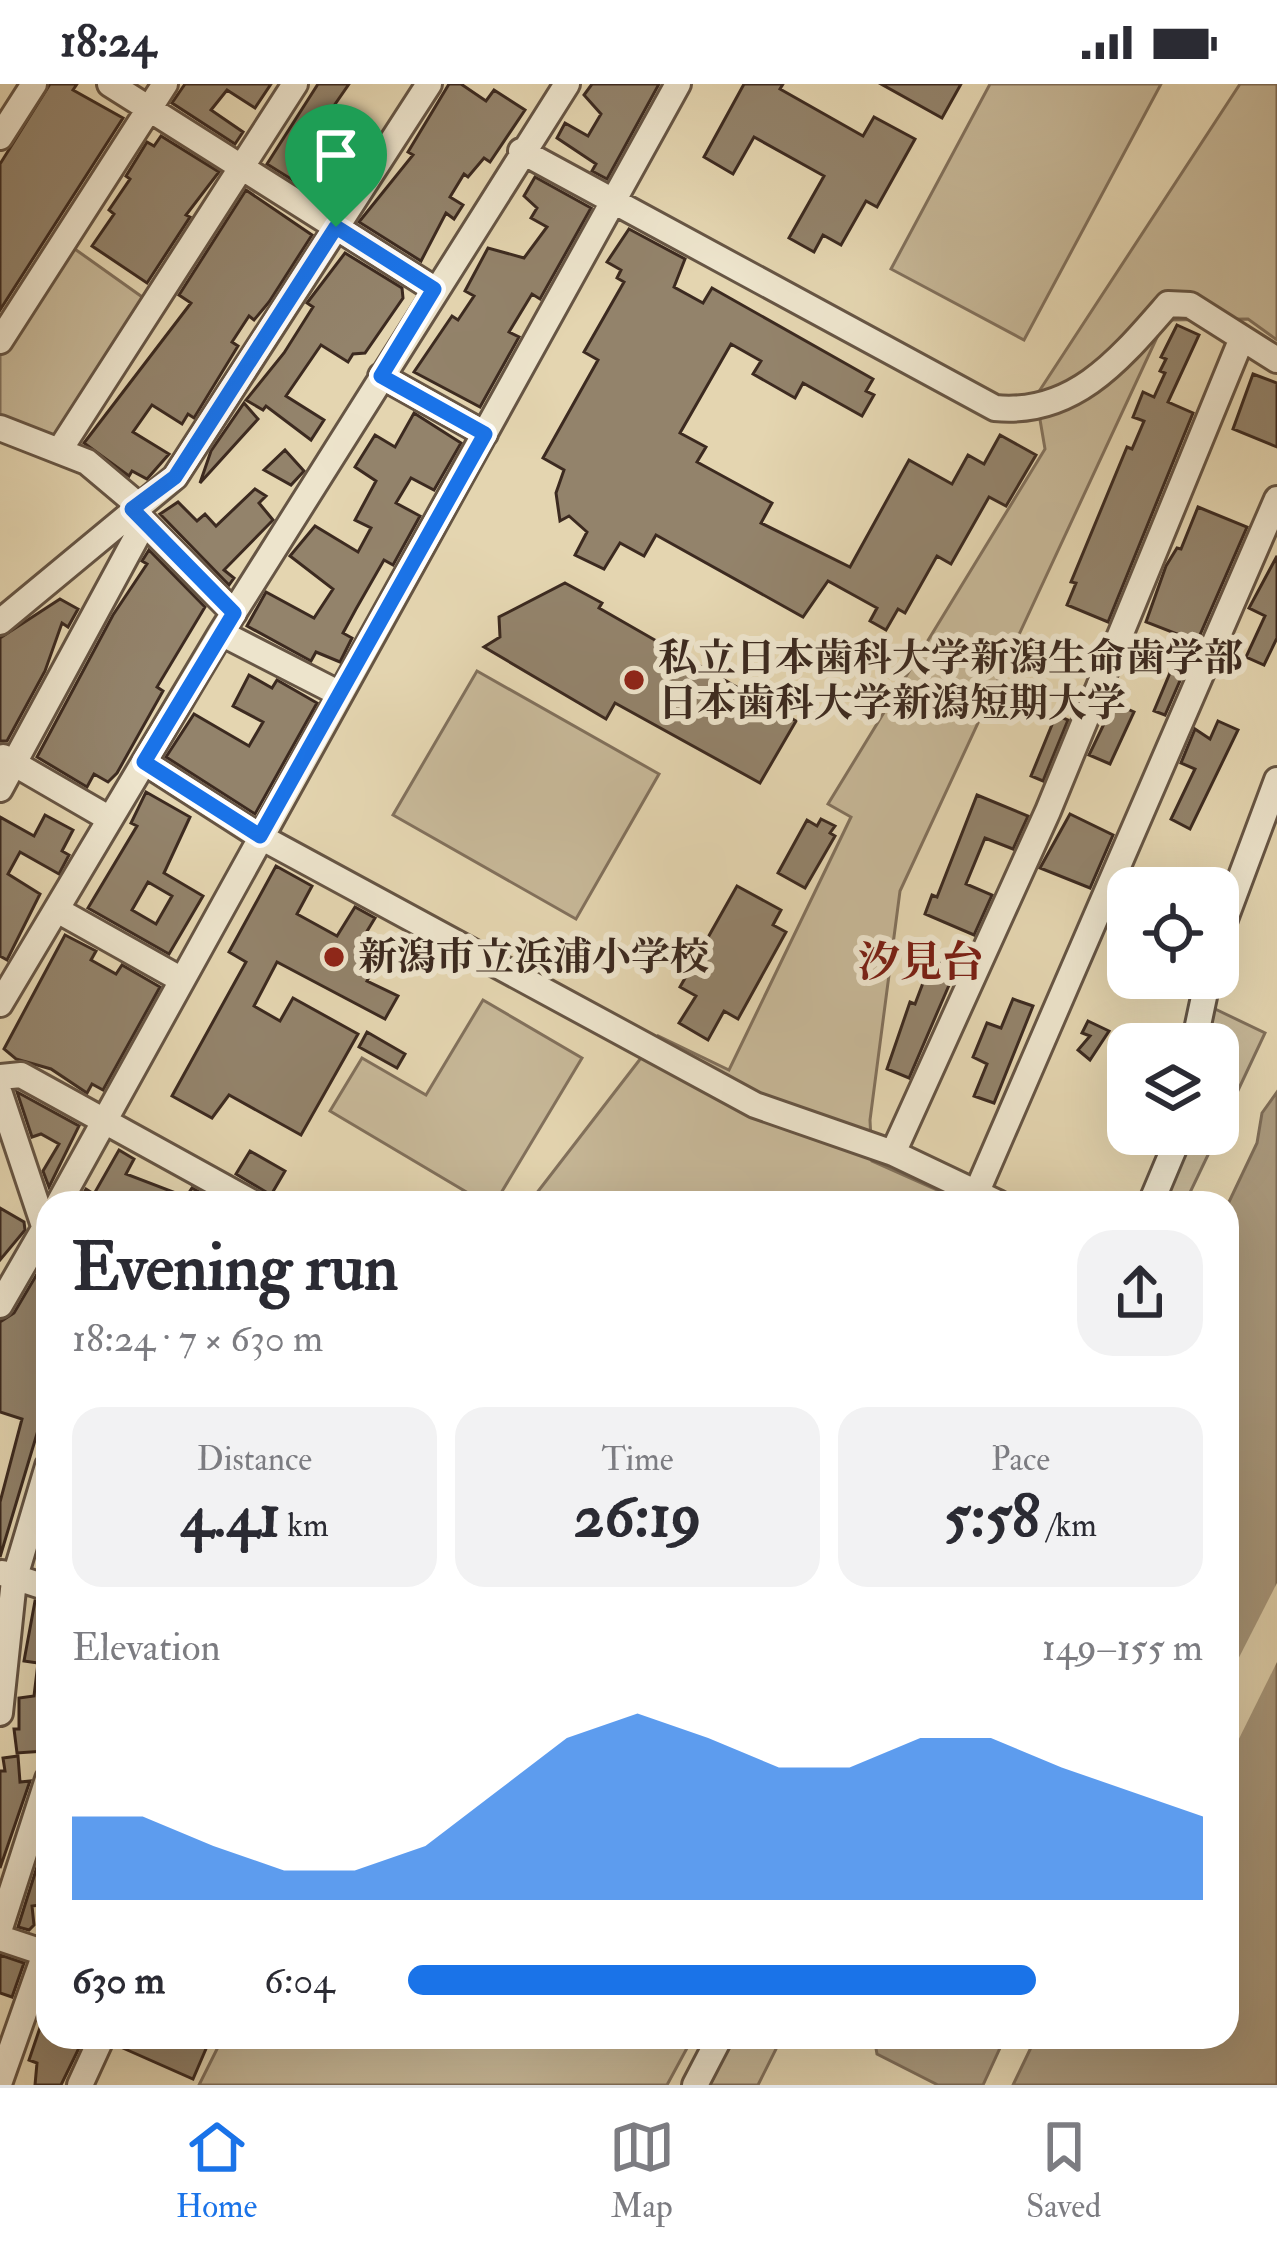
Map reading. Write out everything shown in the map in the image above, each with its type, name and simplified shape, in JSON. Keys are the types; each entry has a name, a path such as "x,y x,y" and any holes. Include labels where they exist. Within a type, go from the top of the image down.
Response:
{"street":[{"path":"0,137 34,84"},
{"path":"110,84 434,289"},
{"path":"0,341 165,84"},
{"path":"59,451 295,84"},
{"path":"0,622 138,513 175,477 429,84"},
{"path":"0,1004 227,623 567,84"},
{"path":"66,1191 678,84"},
{"path":"521,151 995,408 1043,407 1082,389 1115,364 1168,304 1190,305 1277,360"},
{"path":"892,1153 1048,811 1242,338"},
{"path":"381,376 485,434"},
{"path":"0,428 87,463 138,513 227,623 340,694"},
{"path":"986,1191 1277,499"},
{"path":"0,789 6,759 138,513"},
{"path":"6,759 110,819"},
{"path":"144,762 260,836 755,1105 892,1153 965,1191"},
{"path":"1239,882 1277,780"},
{"path":"59,911 182,980"},
{"path":"0,1077 21,1075 226,1191"},
{"path":"0,1094 36,1198"},
{"path":"1155,1191 1171,1155"},
{"path":"0,1305 36,1248"},
{"path":"0,1713 7,1576 36,1498"},
{"path":"7,1576 36,1584"},
{"path":"0,1928 36,1816"},
{"path":"0,1938 36,1946"},
{"path":"0,2080 36,1980"},
{"path":"80,2085 96,2049"},
{"path":"695,2085 714,2049"}],"shaded area":[{"path":"990,84 1161,84 1024,340 891,269"},
{"path":"1240,84 1277,84 1277,340 1248,319 1165,320 900,891 870,1120 872,1161 939,1191 538,1191 658,1036 729,1070 851,817 828,804 1045,449 1036,396"},
{"path":"72,247 145,299 57,435 50,438 0,417 0,355"},
{"path":"477,671 659,774 576,919 393,815"},
{"path":"483,1000 582,1058 502,1191 465,1191 330,1111 362,1058 426,1095"},
{"path":"1211,1007 1265,1033 1239,1088 1239,1023 1208,1023"},
{"path":"1277,1092 1277,2085 1013,2085 1030,2049 1239,2049 1239,1191 1234,1191 1257,1143 1262,1113"},
{"path":"1181,1155 1208,1155 1191,1191 1164,1191"},
{"path":"217,2049 686,2049 667,2085 199,2085"},
{"path":"727,2049 776,2049 758,2085 710,2085"},
{"path":"876,2049 1000,2049 983,2085 938,2085 877,2054"}],"pier":[{"path":"1277,1583 1277,1662 1239,1739 1239,1657"}],"building":[{"path":"50,84 77,84 73,90 123,118 0,310 0,164"},
{"path":"185,84 271,84 255,108 227,90 211,110 243,132 235,144 172,103"},
{"path":"318,84 349,84 329,113 364,134 357,145 362,148 342,180 330,172 315,194 267,164"},
{"path":"449,84 461,84 486,101 494,90 525,110 490,162 484,158 468,177 464,174 450,197 463,205 454,219 446,213 421,261 359,222 413,155 408,152"},
{"path":"592,84 659,84 607,179 592,171 596,164 557,138 565,123 588,136 601,114 584,95"},
{"path":"744,84 783,84 780,89 863,136 874,117 915,139 877,207 866,201 841,245 823,235 814,252 789,238 824,176 754,137 733,174 704,157"},
{"path":"881,84 961,84 942,118"},
{"path":"161,136 219,172 186,215 190,217 147,283 92,246 114,214 109,210 147,142 154,146"},
{"path":"535,177 591,208 540,299 532,294 509,332 519,337 480,407 414,372 452,316 458,320 474,296 465,291 488,248 524,258 547,227 531,218 537,208 524,196"},
{"path":"246,190 312,235 269,302 254,320 249,316 232,342 238,346 194,418 188,414 182,424 152,405 133,432 169,454 147,479 132,471 129,476 84,443 191,303 179,295"},
{"path":"629,229 685,259 674,287 703,303 712,288 873,379 866,391 874,395 862,416 803,383 795,398 753,374 761,361 731,344 680,433 706,447 697,462 772,503 761,523 850,567 909,460 952,484 968,455 984,464 1000,435 1036,455 1006,506 989,497 951,564 937,556 905,613 898,609 886,630 870,621 877,608 828,581 803,617 656,535 644,556 620,543 604,569 575,555 587,532 569,516 560,521 556,493 564,470 543,458 598,360 584,352 624,282 617,278 621,270 607,262"},
{"path":"345,253 402,288 403,298 365,353 353,354 348,362 321,345 286,396 324,420 311,440 266,406 263,410 246,400 284,353 313,307 307,303"},
{"path":"1177,325 1199,335 1168,402 1193,413 1108,622 1067,605 1076,583 1071,582 1127,447 1132,449 1144,421 1133,417 1143,392 1154,397 1165,373 1160,371 1166,359 1161,357"},
{"path":"1253,374 1277,383 1277,447 1233,429"},
{"path":"244,403 258,419 200,483 211,451"},
{"path":"414,413 461,443 434,490 411,478 396,503 420,516 393,565 384,560 356,609 343,633 352,638 340,662 316,652 311,661 247,626 266,592 314,618 333,589 290,556 315,526 358,552 371,528 355,520 376,481 355,467 375,435 395,447"},
{"path":"285,450 304,471 291,485 264,470"},
{"path":"255,489 266,496 259,503 273,520 224,570 234,578 229,585 160,514 178,502 197,521 205,514 216,526"},
{"path":"1198,507 1247,527 1165,715 1154,711 1185,637 1146,622 1166,566 1177,548 1181,549"},
{"path":"149,550 205,607 157,687 163,691 117,773 108,782 94,774 87,787 37,757 113,615 147,564 142,561"},
{"path":"1277,556 1277,638 1264,665 1246,657 1265,616 1249,608"},
{"path":"565,583 602,603 599,608 796,721 760,783 615,703 606,719 484,647 500,637 499,617"},
{"path":"60,599 78,609 68,627 62,623 45,671 7,741 0,741 0,638"},
{"path":"249,675 272,688 277,680 317,703 255,814 166,757 194,714 249,746 263,722 233,706"},
{"path":"1114,703 1134,712 1110,764 1089,755"},
{"path":"1056,715 1068,720 1043,781 1031,776"},
{"path":"1218,721 1238,730 1190,829 1171,819 1195,769 1181,763 1195,729 1210,739"},
{"path":"146,792 190,817 164,873 203,896 169,954 88,908 137,826 131,823","holes":["148,882 172,896 156,924 132,910"]},
{"path":"977,795 1028,816 1013,849 985,838 966,884 992,895 974,935 925,914 932,895 937,897"},
{"path":"1070,814 1113,835 1090,888 1040,868"},
{"path":"45,815 73,830 62,851 69,855 59,874 20,852 8,874 40,894 7,960 0,956 0,817 34,836"},
{"path":"821,819 835,826 830,833 835,836 805,888 778,873 807,820 817,826"},
{"path":"276,866 312,886 297,914 337,936 355,907 375,918 366,933 387,944 367,981 398,996 385,1019 277,962 254,1006 280,1021 293,998 358,1034 301,1135 229,1095 212,1118 172,1096 246,962 229,952"},
{"path":"737,886 781,910 773,925 786,932 738,1019 724,1011 708,1040 679,1023 696,996 680,987"},
{"path":"65,935 96,951 91,960 116,974 122,965 160,987 103,1090 92,1084 87,1093 51,1069 16,1059 4,1049"},
{"path":"944,957 959,962 909,1078 887,1069 910,1002 915,1004 929,967 939,970"},
{"path":"1013,999 1033,1006 994,1103 974,1096 987,1064 973,1057 987,1023 1001,1028"},
{"path":"1088,1021 1107,1030 1090,1060 1078,1050 1090,1036 1082,1033"},
{"path":"367,1032 405,1054 397,1068 359,1047"},
{"path":"17,1092 79,1126 49,1187 43,1171 59,1144 41,1134 32,1137"},
{"path":"119,1150 134,1159 126,1174 170,1191 96,1191"},
{"path":"250,1151 285,1171 273,1191 264,1191 236,1174"},
{"path":"0,1208 24,1222 25,1230 0,1260"},
{"path":"36,1276 36,1437 0,1557 0,1502 22,1419 0,1412 0,1322 14,1313"},
{"path":"35,1601 36,1663 24,1661"},
{"path":"36,1680 36,1752 17,1753 14,1729 19,1729 19,1698 34,1696"},
{"path":"18,1756 20,1782 30,1781 0,1868 0,1771 5,1771 3,1758"},
{"path":"36,1870 34,1925 29,1930 18,1927"},
{"path":"0,1955 24,1963 12,1997 0,1993"},
{"path":"36,2039 36,2049 79,2049 61,2085 35,2085 37,2063 29,2060"},
{"path":"125,2049 206,2049 193,2079"}],"place":[{"name":"私立日本歯科大学新潟生命歯学部 日本歯科大学新潟短期大学","path":"634,680"},
{"name":"新潟市立浜浦小学校","path":"334,957"}],"district":[{"name":"汐見台","path":"921,963"}],"route":[{"path":"336,227 434,289 381,376 485,434 260,836 144,762 234,613 132,509 149,501 175,477 336,227"}]}
